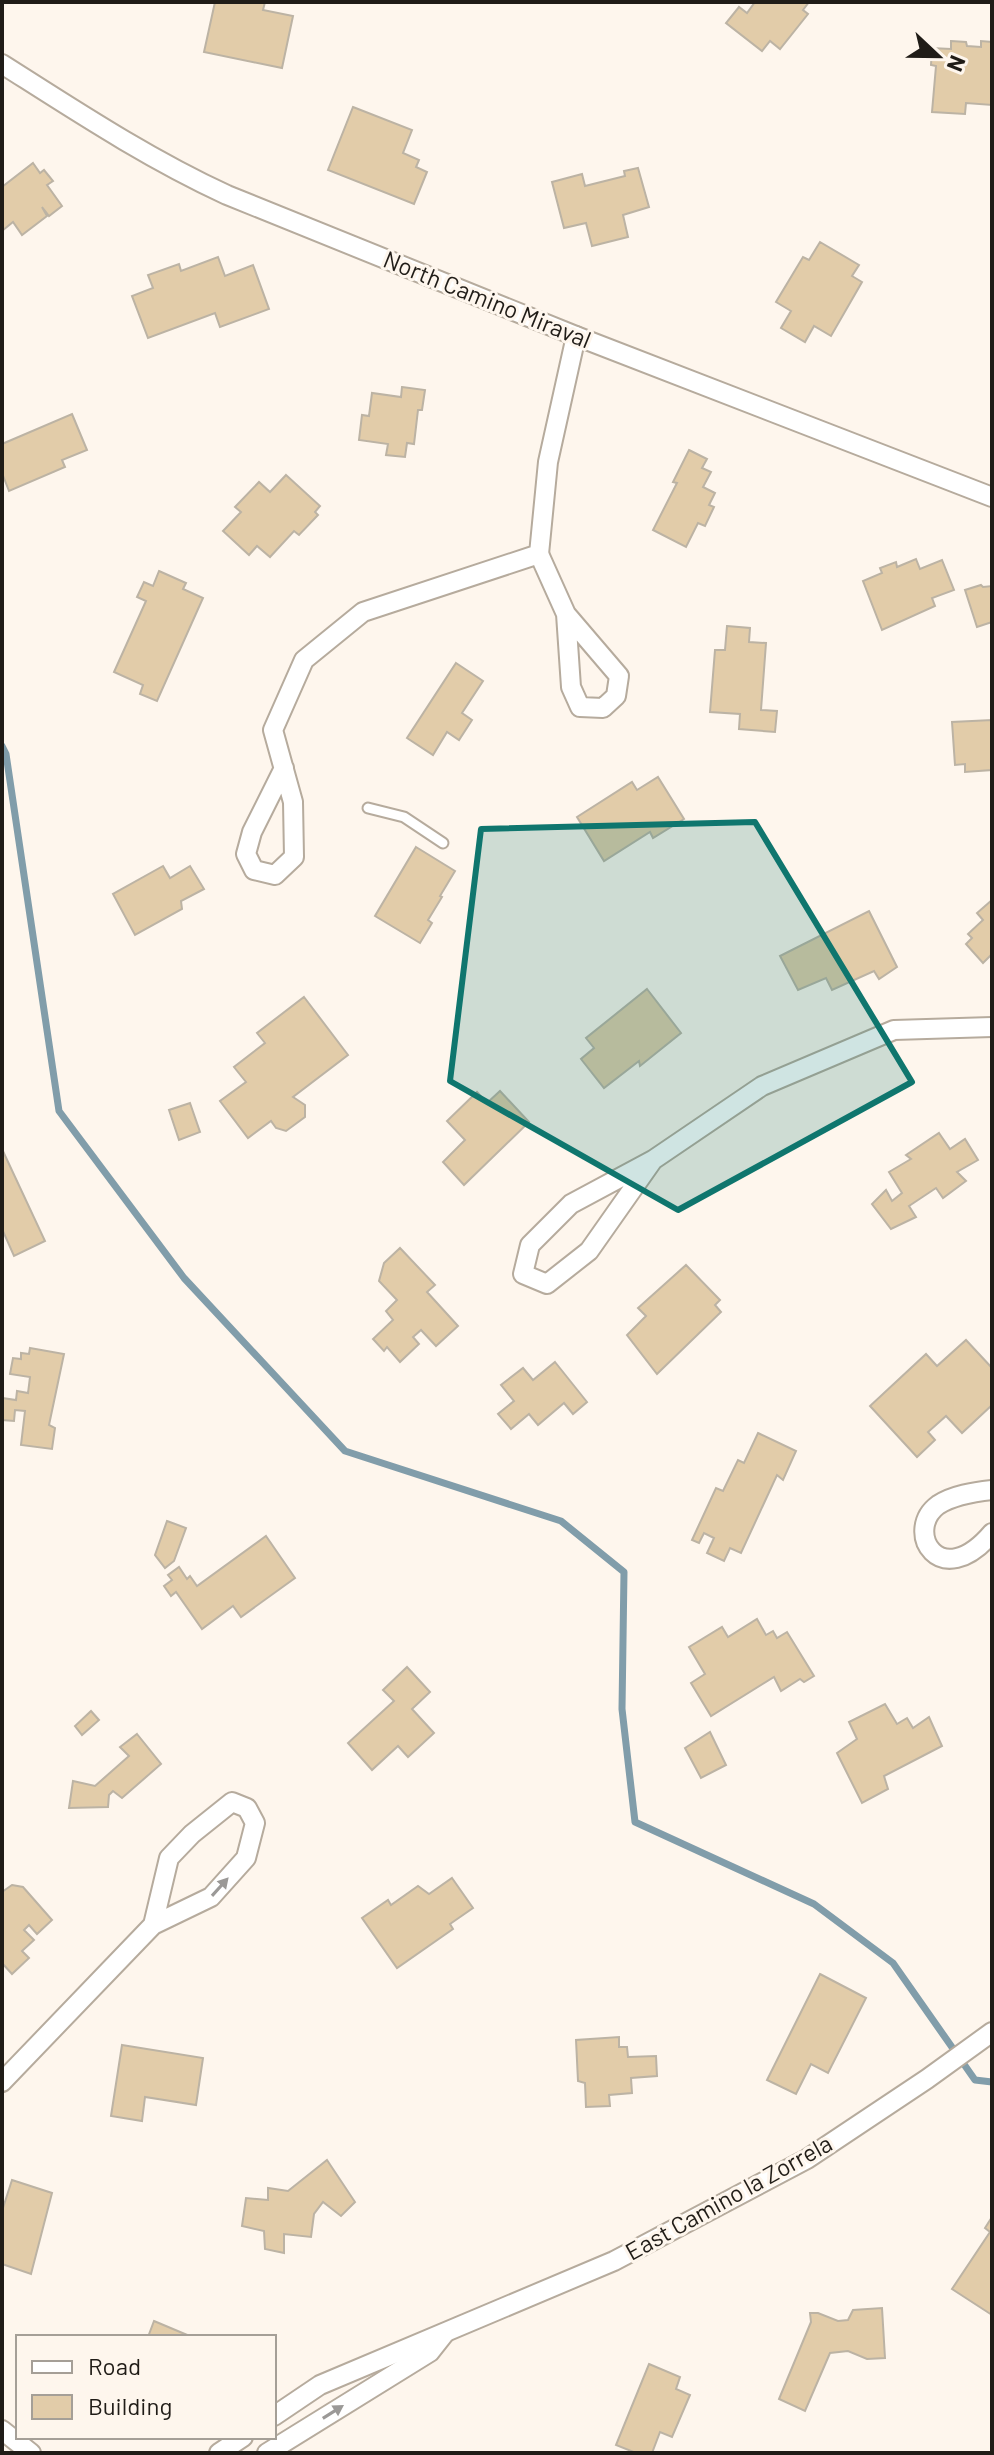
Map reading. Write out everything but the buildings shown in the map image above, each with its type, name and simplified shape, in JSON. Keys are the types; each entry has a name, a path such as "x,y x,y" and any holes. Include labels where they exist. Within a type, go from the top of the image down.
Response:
{"street":[{"name":"North Camino Miraval","path":"2,64 111,135 187,177 576,336 992,497"},
{"path":"566,614 571,687 580,707 603,708 616,696 619,676 566,614 539,554 548,462 576,336"},
{"path":"284,768 252,832 246,854 254,870 275,875 294,857 293,802 284,768 273,730 304,660 363,612 539,554"},
{"path":"653,1160 589,1251 547,1284 523,1274 530,1245 571,1204 653,1160 762,1086 894,1030 992,1027"},
{"path":"992,1490 947,1500 935,1507 927,1518 924,1530 931,1550 944,1559 957,1560 968,1556 992,1533"},
{"path":"2,2082 153,1925 211,1897 246,1858 255,1823 247,1808 232,1802 192,1834 169,1858 153,1925"},
{"name":"East Camino la Zorrela","path":"276,2415 320,2385 614,2261 807,2159 992,2032"},
{"name":"East Camino la Zorrela","path":"267,2453 430,2352 447,2331"},
{"path":"2,2430 31,2453"},
{"path":"219,2453 240,2439"}],"lane":[{"path":"368,808 404,817 443,843"}],"highlighted area":[{"path":"755,822 912,1082 678,1210 450,1081 481,829"}],"waterway":[{"path":"2,746 6,754 59,1111 184,1278 345,1451 561,1521 624,1572 622,1709 635,1822 814,1904 893,1963 975,2080 992,2082"}]}
